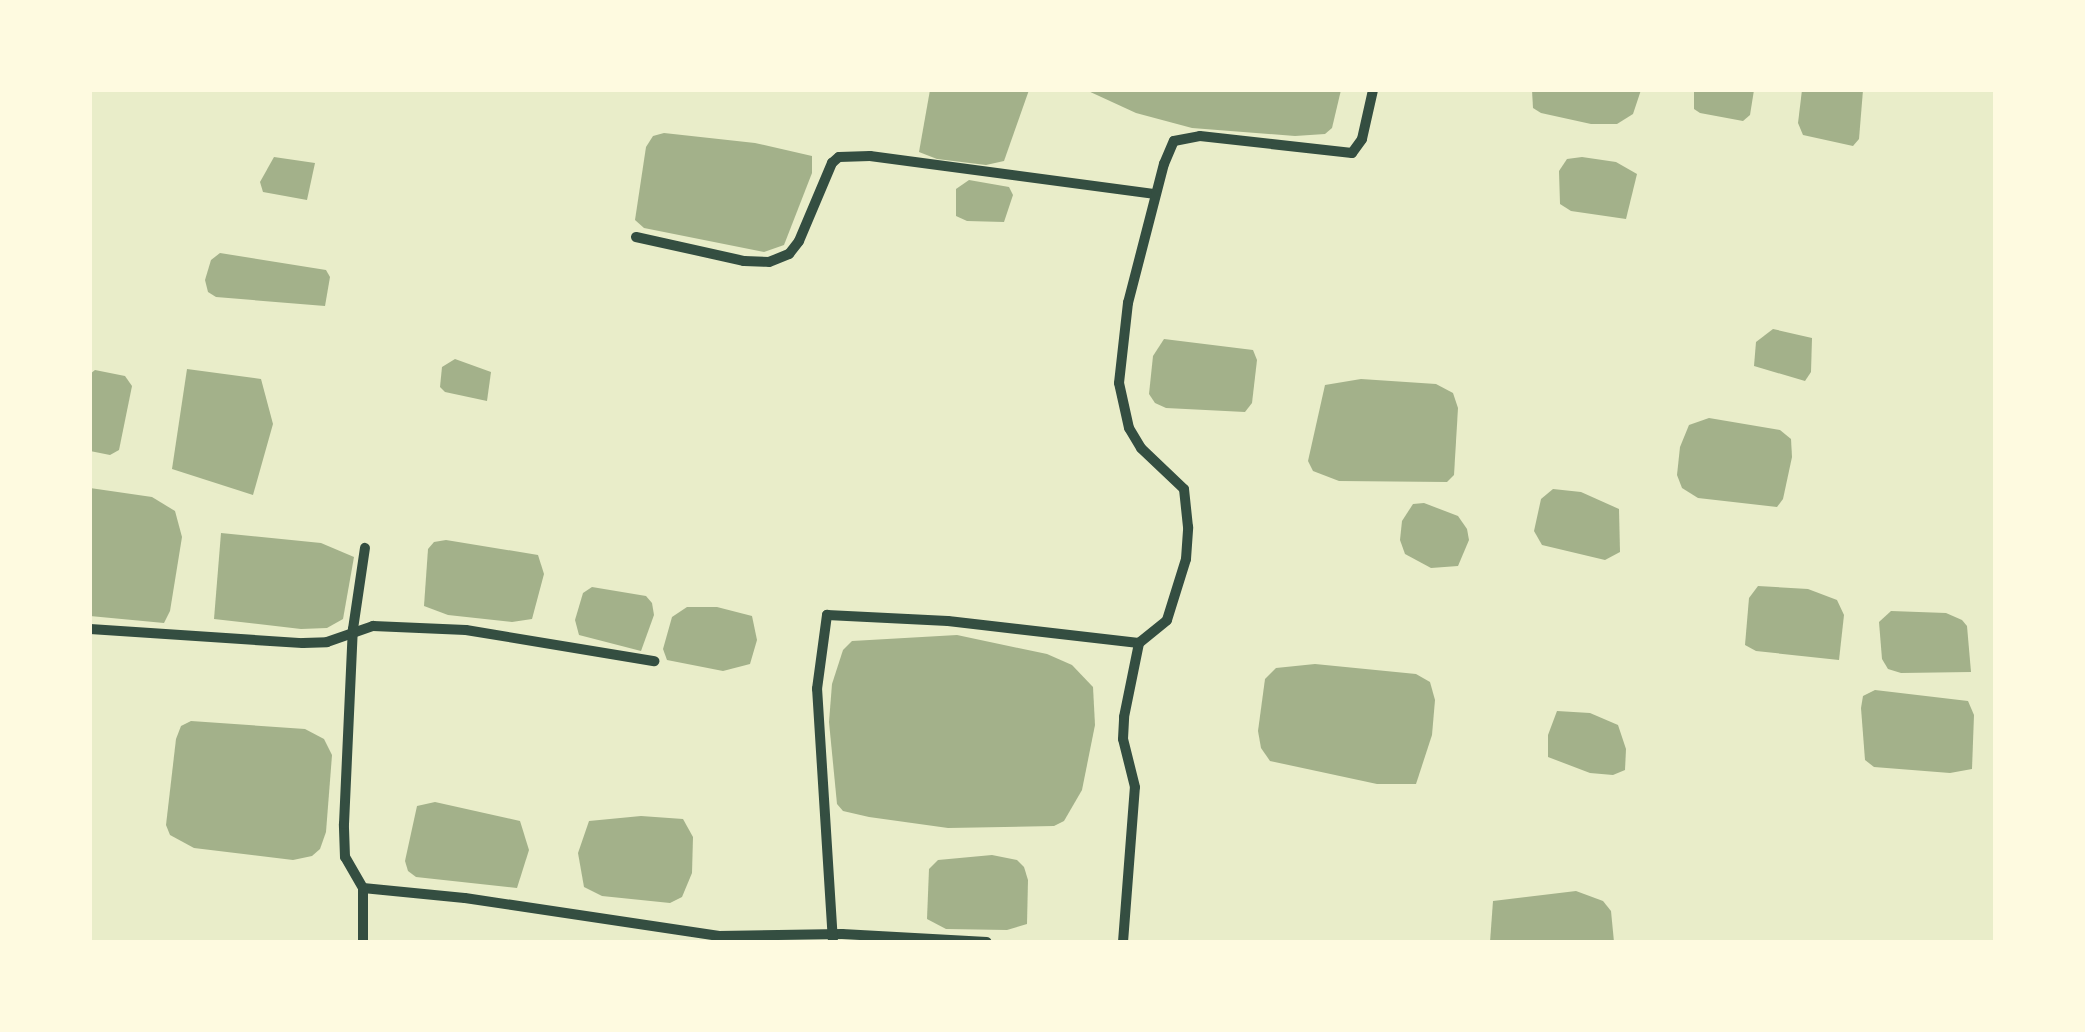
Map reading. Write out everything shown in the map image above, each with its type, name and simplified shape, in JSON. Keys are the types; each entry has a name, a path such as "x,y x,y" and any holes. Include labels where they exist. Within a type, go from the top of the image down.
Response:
{"street":[{"path":"1123,942 1136,787 1123,739 1138,643 1167,620 1186,559 1188,527 1184,489 1141,448 1129,428 1120,394 1128,303 1155,194 1174,141 1200,136 1352,154 1362,139 1373,90"},
{"path":"636,237 744,261 769,262 789,254 800,242 832,163 839,157 870,156 1155,194"},
{"path":"363,942 364,888 345,857 344,824 354,630 365,548"},
{"path":"833,938 817,690 827,615 948,622 1138,643"},
{"path":"90,629 303,642 327,642 354,630 466,630 654,661"},
{"path":"364,888 465,898 718,936 987,942"}],"shaded area":[{"path":"930,90 1029,90 1004,161 986,165 937,159 919,152"},
{"path":"1086,90 1341,90 1332,128 1325,134 1295,136 1192,128 1136,113"},
{"path":"1532,90 1641,90 1633,114 1617,124 1591,124 1541,113 1533,108"},
{"path":"1694,90 1754,90 1750,115 1743,121 1700,113 1694,109"},
{"path":"1802,90 1863,90 1859,139 1853,146 1803,135 1798,123"},
{"path":"664,133 755,143 812,156 812,173 784,245 764,252 644,228 635,220 646,147 653,136"},
{"path":"274,157 315,163 307,200 263,192 260,182"},
{"path":"1567,159 1616,162 1637,174 1626,219 1571,211 1560,204 1559,171"},
{"path":"969,180 1009,187 1013,195 1004,222 967,221 956,216 956,189"},
{"path":"220,253 326,270 330,277 325,306 216,297 208,292 205,280 211,260"},
{"path":"1773,329 1812,338 1811,372 1805,381 1754,366 1756,342"},
{"path":"1164,339 1253,350 1257,360 1252,403 1245,412 1166,408 1155,403 1149,394 1153,356"},
{"path":"455,359 491,372 487,401 445,392 440,387 442,367"},
{"path":"187,369 261,379 273,424 253,495 172,469"},
{"path":"95,370 125,376 132,386 119,450 110,455 90,451 90,374"},
{"path":"1361,379 1436,384 1453,393 1458,408 1454,475 1447,482 1339,481 1313,471 1308,461 1325,385"},
{"path":"1709,418 1780,430 1791,439 1792,457 1783,499 1777,507 1698,498 1682,488 1677,475 1680,447 1689,425"},
{"path":"90,488 152,497 175,511 182,537 170,611 164,623 90,616"},
{"path":"1553,489 1581,492 1619,509 1620,552 1605,560 1542,545 1534,531 1541,499"},
{"path":"1424,503 1458,516 1467,529 1469,540 1458,566 1431,568 1405,554 1400,540 1402,521 1413,504"},
{"path":"221,533 321,543 354,557 343,619 327,628 301,629 214,619"},
{"path":"446,540 538,555 544,574 532,619 512,622 448,615 424,606 428,549 434,542"},
{"path":"1758,586 1808,589 1837,600 1844,615 1839,660 1756,651 1745,645 1749,598"},
{"path":"592,587 646,596 652,603 654,615 641,651 579,635 575,620 583,593"},
{"path":"687,607 717,607 752,616 757,640 750,664 723,671 667,660 663,649 672,617"},
{"path":"1891,611 1946,613 1962,620 1967,626 1971,672 1901,673 1888,669 1882,659 1879,622"},
{"path":"957,635 1047,654 1072,665 1093,687 1095,725 1082,790 1064,821 1054,826 948,828 869,817 843,811 837,804 829,722 832,684 843,650 852,641"},
{"path":"1315,664 1416,674 1430,682 1435,700 1432,735 1416,784 1377,784 1270,761 1261,748 1258,731 1265,679 1276,668"},
{"path":"1875,690 1968,701 1974,715 1972,769 1950,773 1874,767 1865,760 1861,708 1863,696"},
{"path":"1557,711 1590,713 1618,725 1626,749 1625,770 1613,775 1590,773 1548,757 1548,735"},
{"path":"191,721 305,729 324,739 332,755 326,832 320,849 312,856 293,860 194,848 170,835 166,825 176,739 181,726"},
{"path":"435,802 520,821 529,850 517,888 416,877 408,871 405,861 417,806"},
{"path":"641,816 683,819 693,837 692,873 682,897 670,903 602,896 584,887 578,853 589,821"},
{"path":"992,855 1017,860 1024,867 1028,880 1027,924 1007,930 946,929 927,919 929,869 938,860"},
{"path":"1576,891 1603,901 1611,911 1614,942 1490,942 1493,901"}]}
